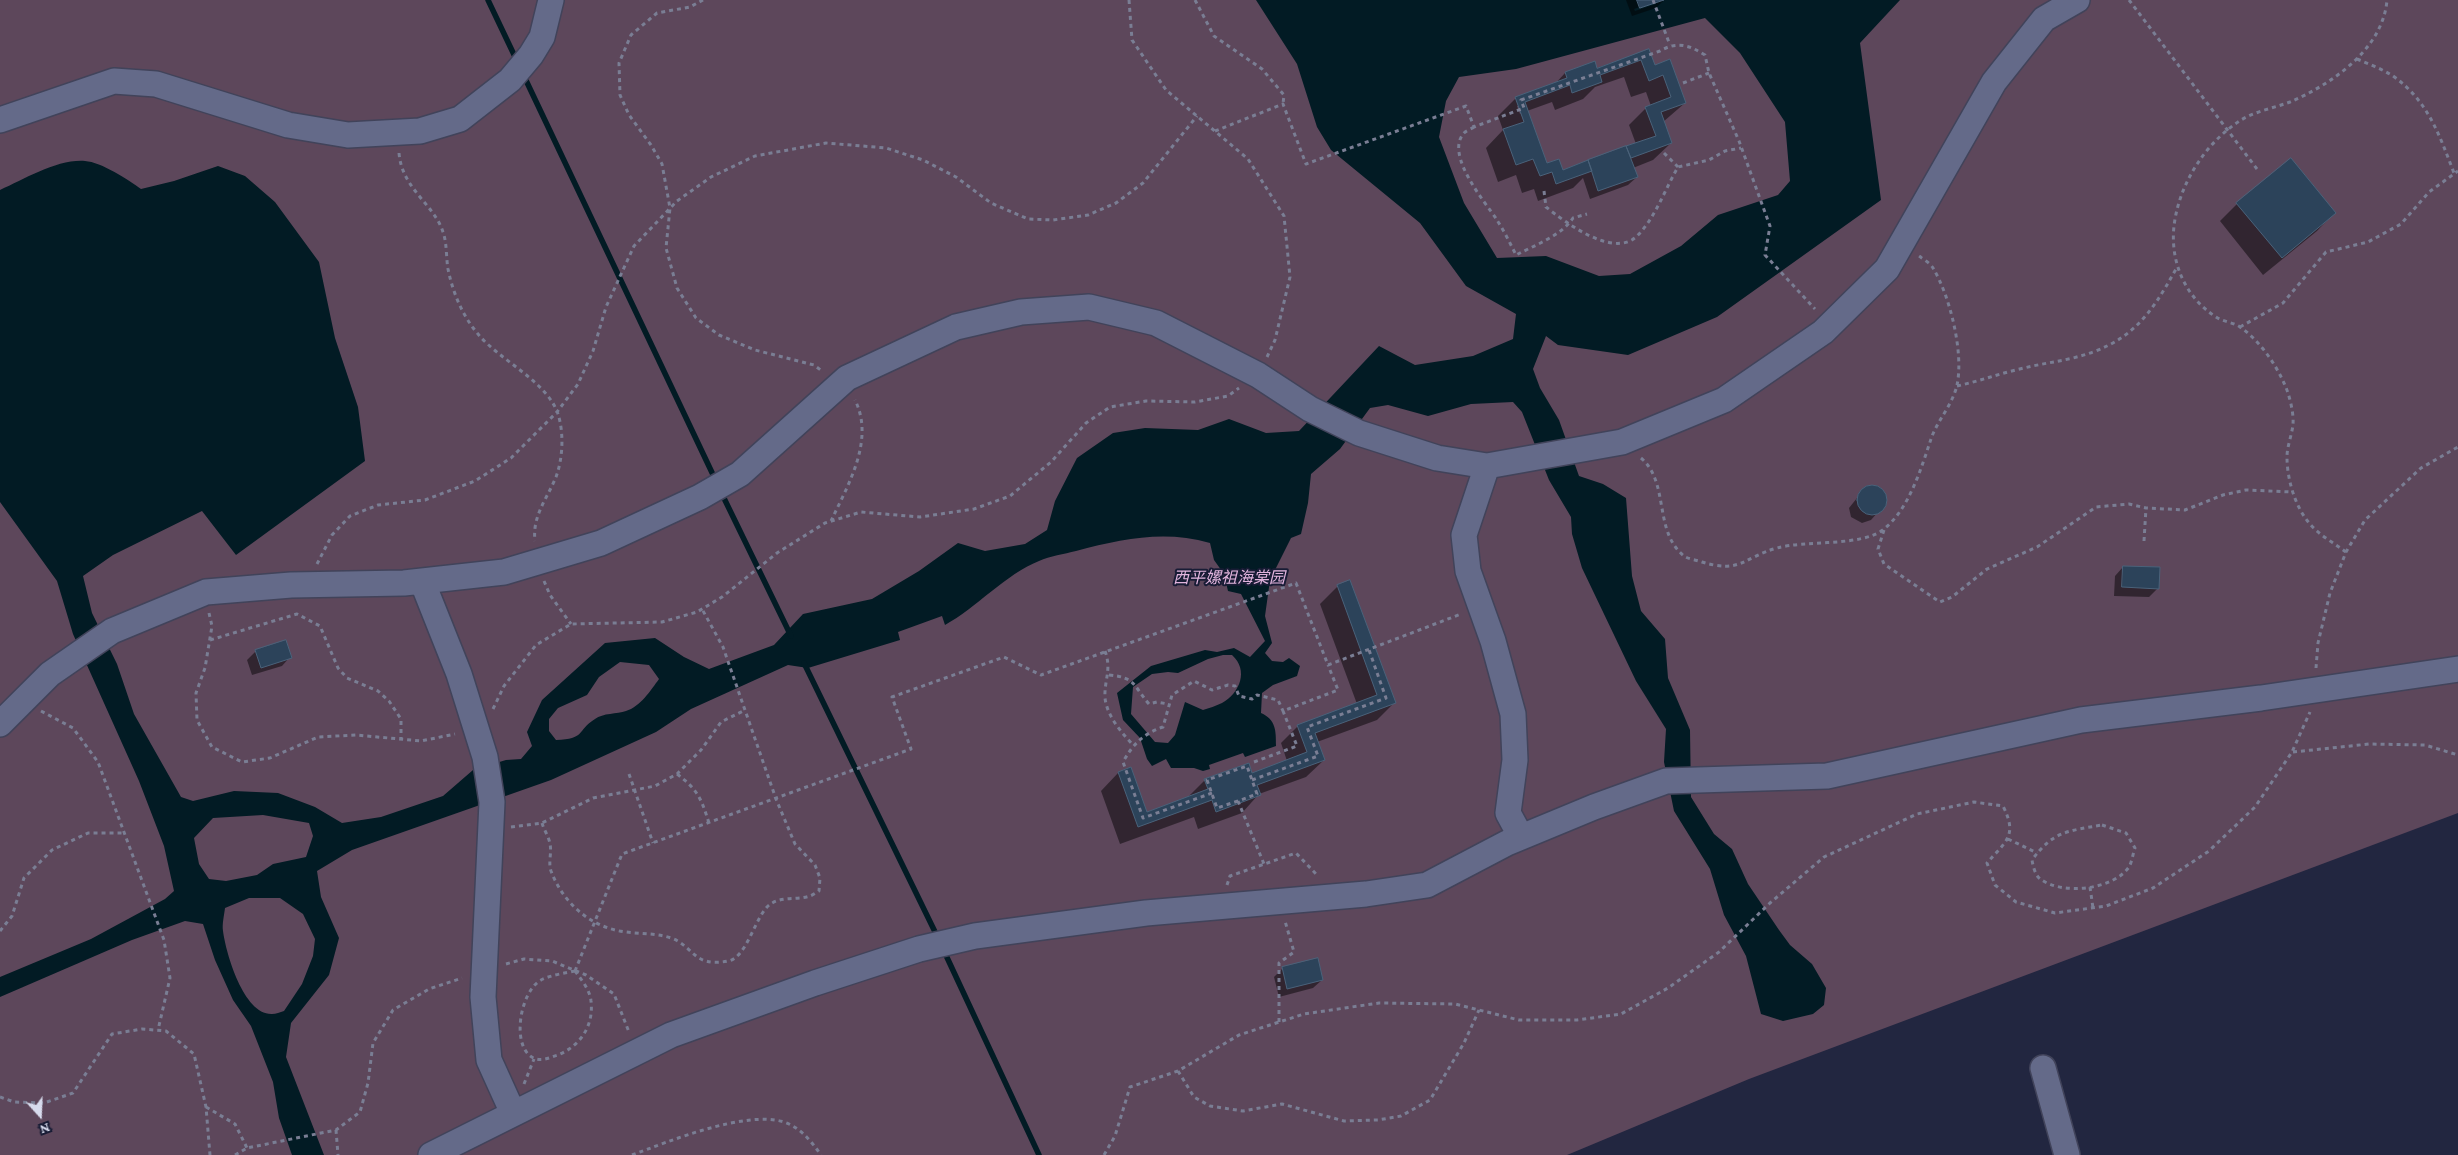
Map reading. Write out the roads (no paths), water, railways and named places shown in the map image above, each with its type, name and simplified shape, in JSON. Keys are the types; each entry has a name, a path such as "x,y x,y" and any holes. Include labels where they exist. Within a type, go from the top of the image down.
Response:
{"street":[{"path":"0,120 114,81 156,84 288,125 348,135 420,132 460,119 510,80 542,36 552,0"},
{"path":"0,724 50,674 112,631 206,592 307,585 422,581 504,572 602,543 700,497 740,474 846,378 956,327 1022,312 1089,307 1156,323 1258,375 1310,409 1359,433 1437,458 1487,466 1541,458 1622,442 1724,400 1823,332 1887,269 1994,82 2044,19 2077,0"},
{"path":"1487,466 1464,535 1468,571 1493,641 1513,714 1514,760 1508,813 1521,838"},
{"path":"422,581 459,674 485,756 492,802 483,997 489,1060 513,1113"},
{"path":"431,1155 671,1035 919,949 975,936 1146,913 1336,897 1428,884 1521,838 1594,807 1666,781 1827,776 2080,720 2315,690 2458,669"},
{"path":"2043,1068 2067,1155"}],"water":[{"path":"1256,0 1900,0 1860,43 1881,200 1717,317 1628,355 1558,345 1546,336 1533,369 1540,388 1559,420 1579,476 1603,484 1626,498 1632,576 1641,611 1665,639 1668,678 1690,730 1691,797 1714,834 1732,849 1748,884 1779,930 1790,945 1812,964 1826,988 1824,1005 1813,1014 1783,1021 1761,1014 1746,956 1724,915 1710,869 1674,811 1664,762 1666,729 1636,681 1582,568 1572,534 1571,517 1549,480 1522,412 1513,402 1471,404 1428,416 1388,405 1370,408 1340,449 1311,474 1308,503 1301,534 1291,538 1270,580 1265,616 1272,643 1265,653 1272,661 1283,662 1289,658 1300,666 1297,676 1273,685 1262,693 1261,713 1270,719 1274,726 1276,746 1245,757 1243,753 1209,765 1210,769 1203,771 1194,768 1171,768 1166,759 1152,766 1147,759 1140,738 1123,720 1117,693 1151,666 1205,650 1217,652 1234,648 1250,657 1265,641 1241,594 1228,591 1224,574 1214,560 1210,543 1176,537 1126,540 1043,559 1003,582 968,610 945,625 942,616 898,632 900,640 808,668 788,665 691,709 656,732 551,780 352,850 317,871 321,897 339,938 329,975 291,1023 286,1057 324,1155 292,1155 279,1118 273,1082 251,1026 233,1000 215,960 203,924 185,921 132,940 0,997 0,977 91,939 165,899 174,891 164,846 139,781 73,634 57,581 0,502 0,190 52,166 74,161 92,162 107,168 141,189 174,181 218,166 245,176 275,202 319,262 335,338 358,407 365,461 236,555 202,511 113,555 83,576 92,613 117,664 134,714 181,797 193,801 234,791 278,793 315,807 342,823 381,817 443,796 473,770 506,760 521,759 532,746 527,732 542,700 605,643 655,638 684,657 709,669 774,645 803,614 872,599 919,571 958,543 985,551 1025,544 1047,530 1055,501 1077,458 1113,433 1145,428 1198,430 1229,419 1266,433 1299,431 1379,346 1415,365 1473,356 1513,339 1516,314 1466,286 1420,223 1331,150 1317,127 1297,64","holes":["1705,18 1740,53 1785,122 1790,181 1778,195 1718,215 1681,246 1630,274 1599,276 1546,256 1497,258 1464,203 1439,137 1446,101 1459,77 1516,69","1232,655 1240,667 1241,674 1238,687 1222,703 1203,710 1185,702 1175,735 1168,743 1155,742 1131,714 1133,687 1152,674 1178,673 1208,659","620,662 649,665 659,679 645,698 631,709 598,717 589,723 577,736 556,740 549,731 549,719 558,708 587,695 599,677","263,815 309,823 313,836 306,857 273,864 257,875 226,881 209,879 199,864 194,838 213,818","249,898 280,898 303,914 315,939 313,956 302,984 284,1011 272,1014 262,1012 253,1005 245,994 232,968 225,941 223,923 225,908"]}],"waterway":[{"path":"488,0 517,61"},
{"path":"523,74 716,481"},
{"path":"721,492 791,636"},
{"path":"804,663 938,938"},
{"path":"944,951 1039,1155"}],"park label":[{"name":"西平嫘祖海棠园","path":"1229,578"}]}
